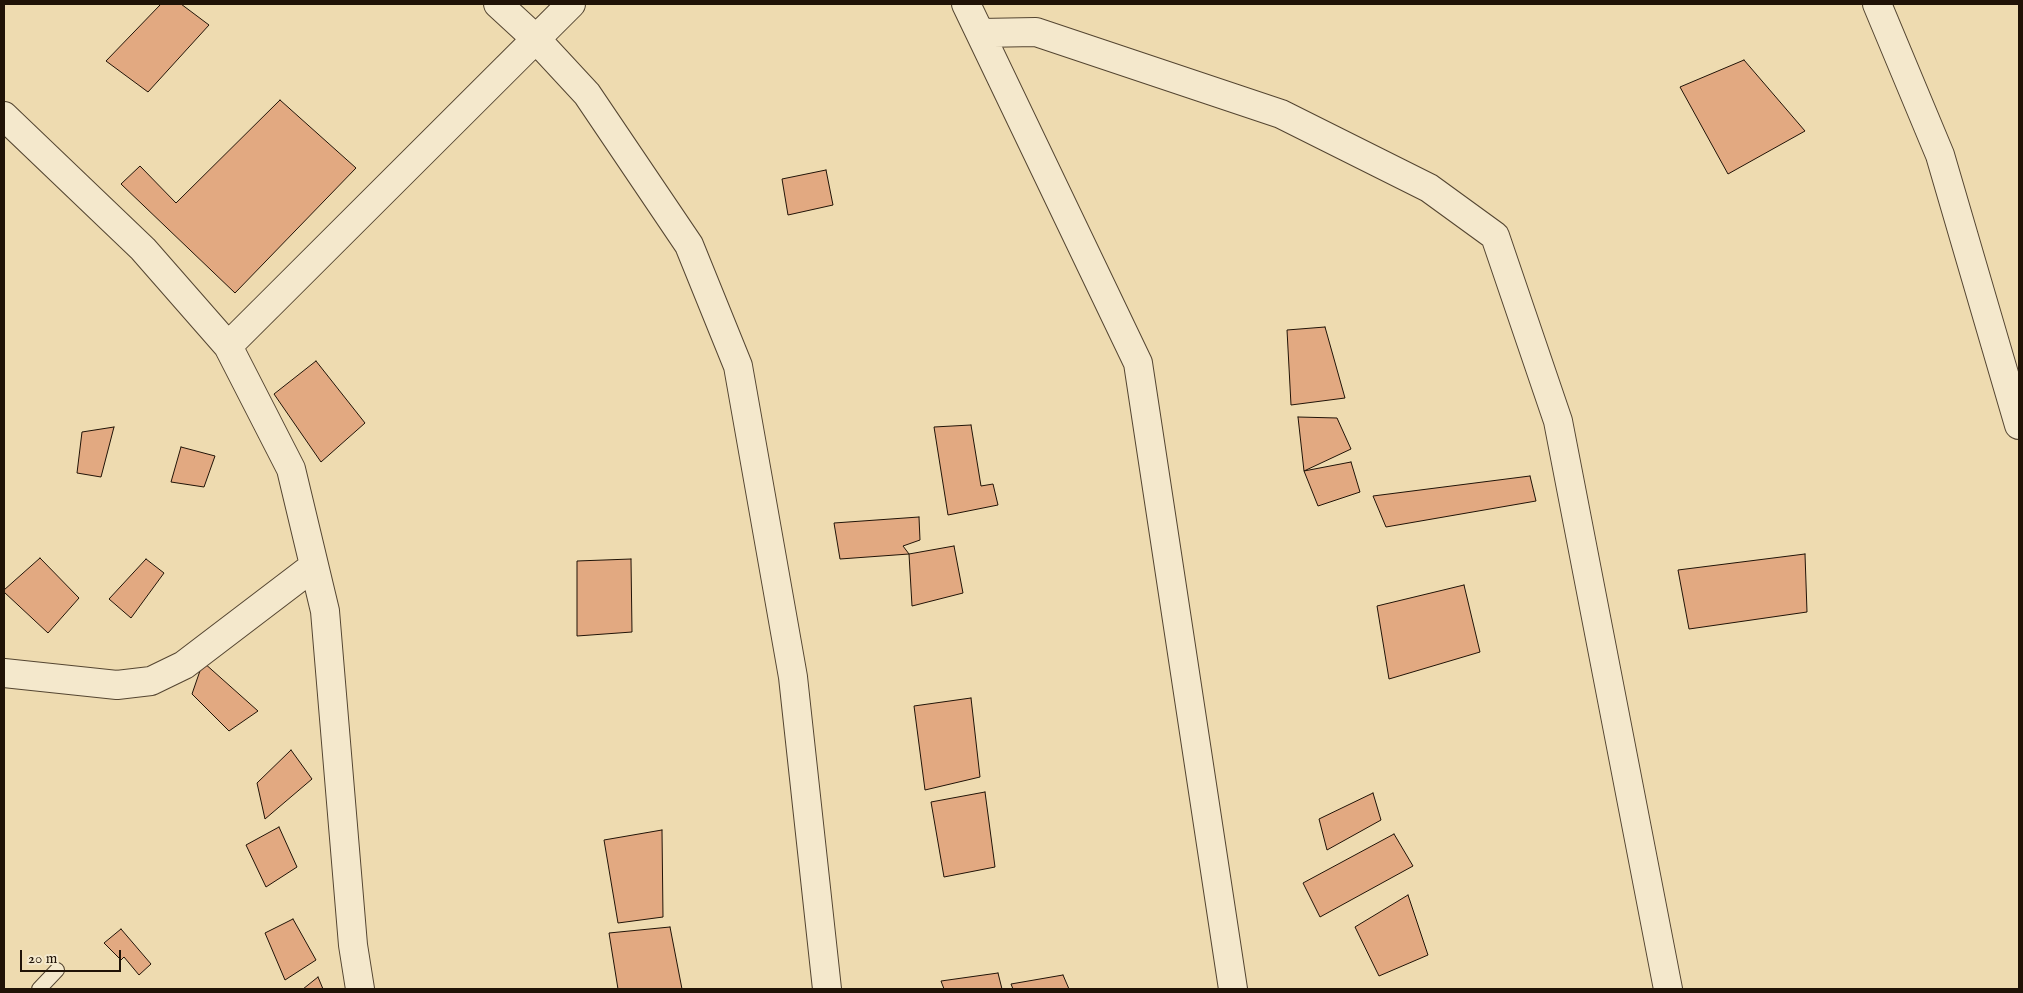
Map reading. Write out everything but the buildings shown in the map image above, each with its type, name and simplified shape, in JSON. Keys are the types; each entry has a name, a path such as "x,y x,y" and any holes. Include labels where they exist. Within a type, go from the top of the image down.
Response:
{"street":[{"path":"498,4 536,39 586,94 688,245 738,366 793,677 827,989"},
{"path":"228,346 571,4"},
{"path":"966,4 1138,363 1233,989"},
{"path":"1877,4 1940,155 2019,425"},
{"path":"980,33 1036,32 1281,114 1429,188 1495,236 1558,421 1668,989"},
{"path":"4,116 143,249 228,346 292,469 325,611 353,945 360,989"},
{"path":"4,673 117,685 151,681 184,665 314,566"}],"lane":[{"path":"39,989 57,970"}]}
